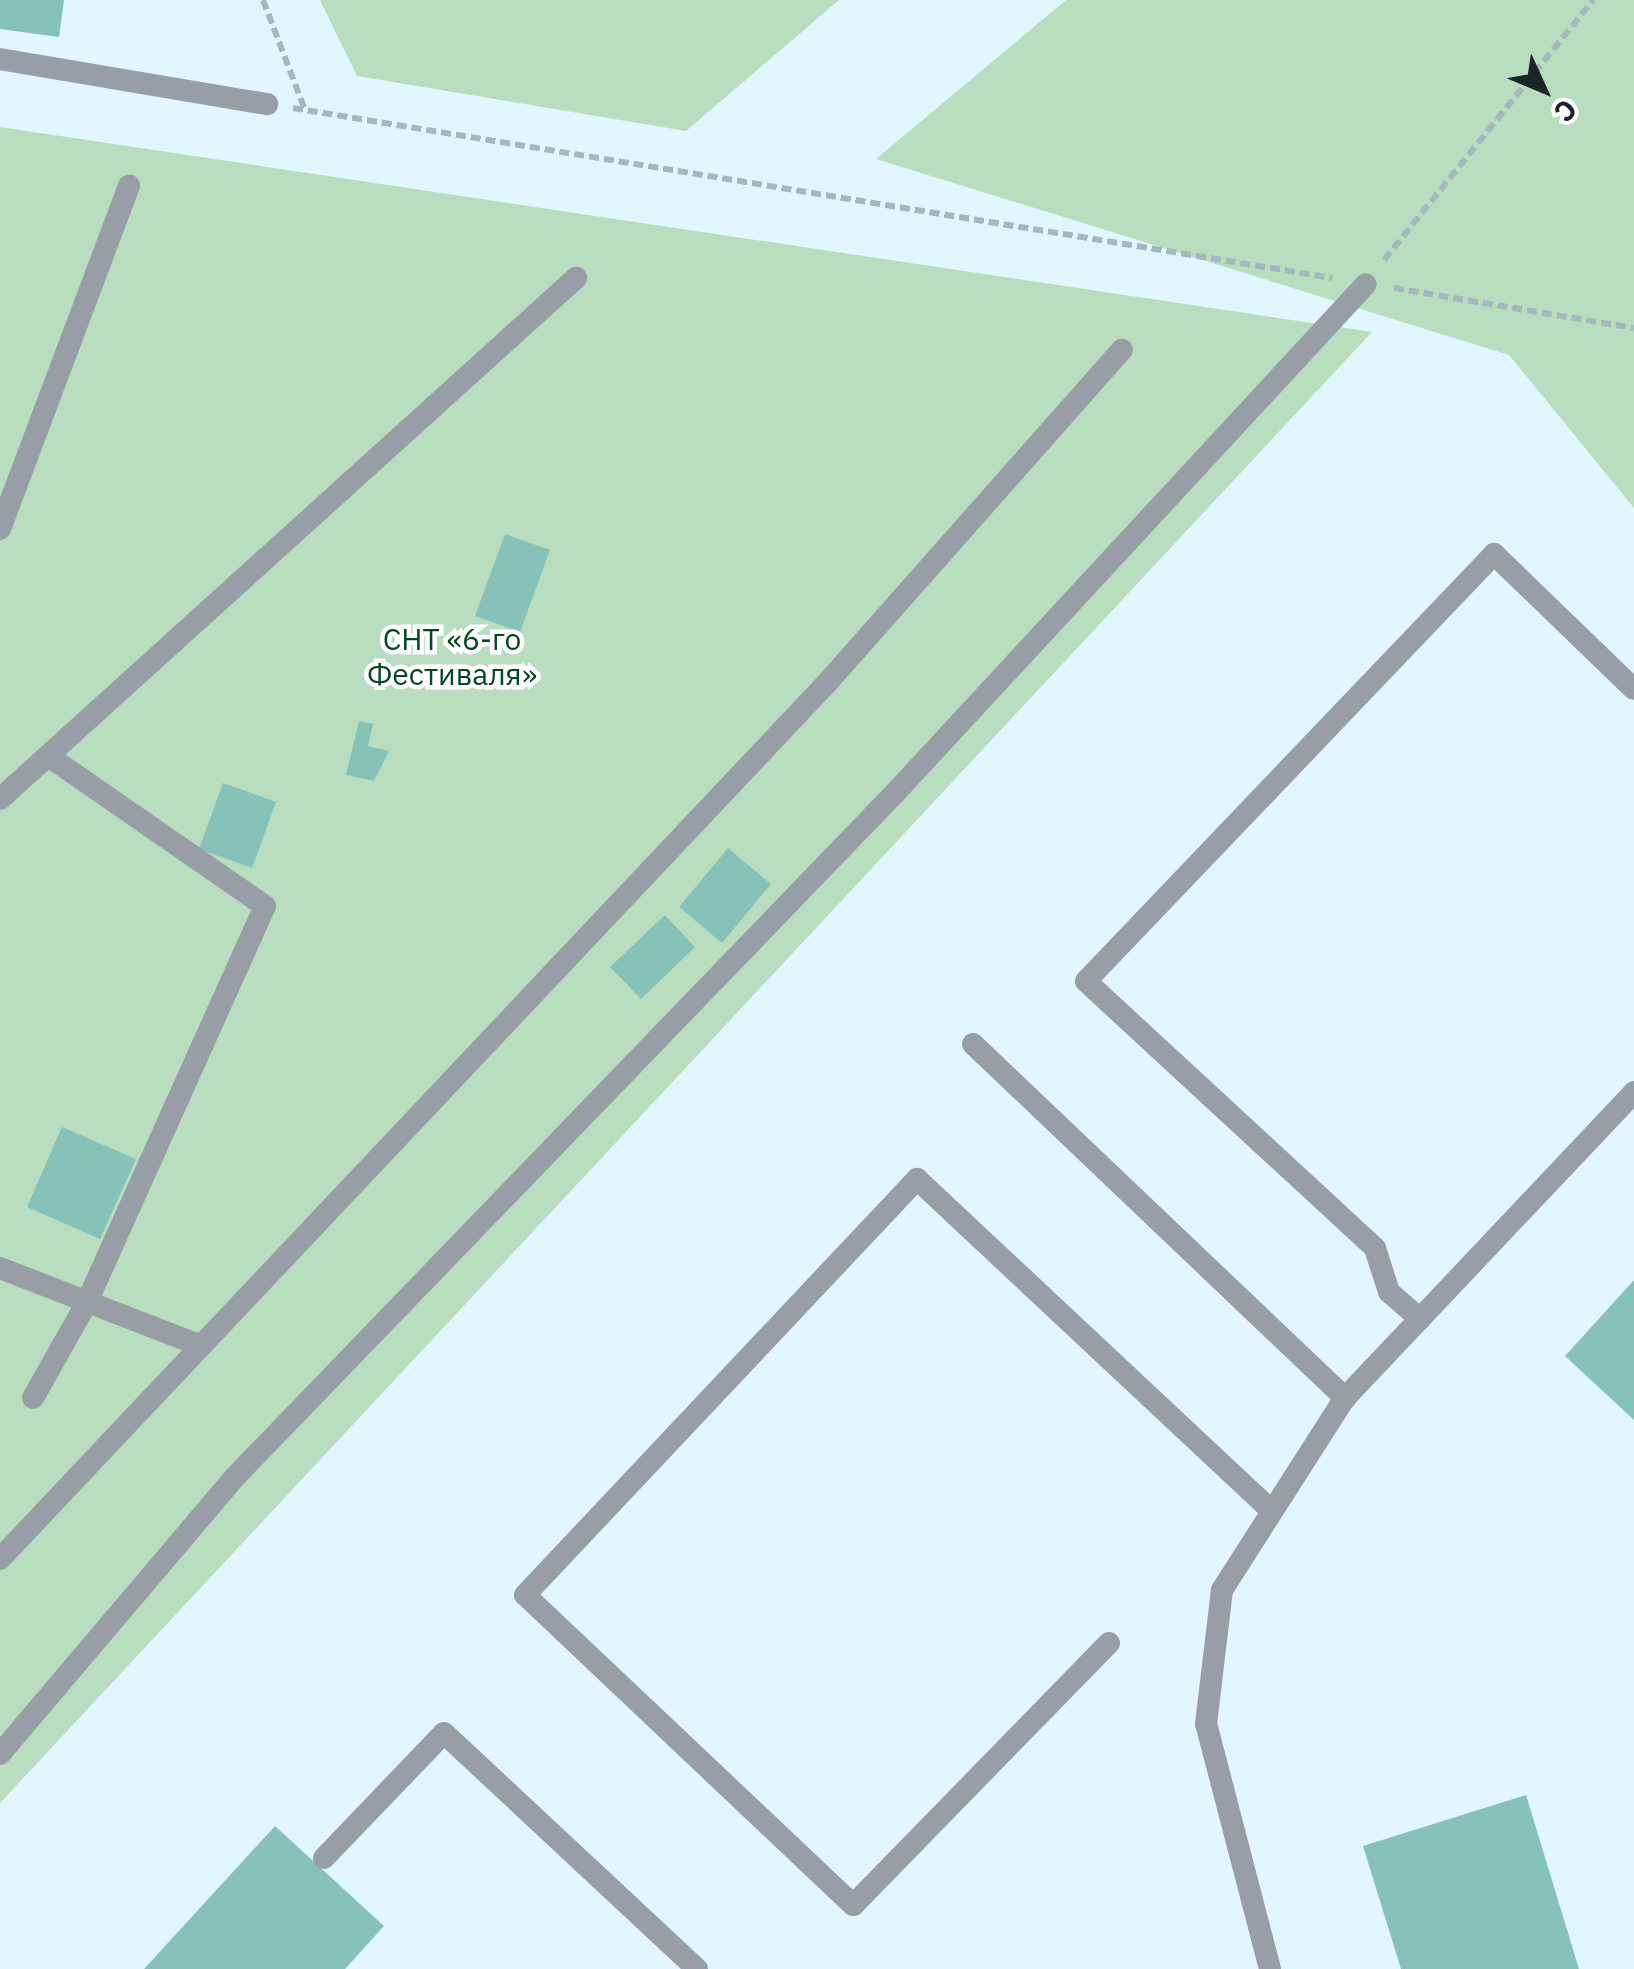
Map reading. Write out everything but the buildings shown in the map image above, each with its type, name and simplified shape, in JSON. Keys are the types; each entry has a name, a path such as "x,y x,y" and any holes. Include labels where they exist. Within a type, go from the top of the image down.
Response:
{"lane":[{"path":"0,59 267,104"},
{"path":"0,529 129,185"},
{"path":"0,799 576,278"},
{"path":"0,1754 234,1478 895,793 1366,284"},
{"path":"0,1559 828,682 1122,350"},
{"path":"1420,1319 1389,1292 1375,1248 1086,981 1494,554 1634,689"},
{"path":"33,1398 87,1302 265,906 48,756"},
{"path":"973,1044 1345,1398"},
{"path":"1270,1969 1206,1724 1222,1590 1345,1398 1634,1092"},
{"path":"1109,1643 853,1905 526,1595 917,1179 1272,1511"},
{"path":"0,1268 202,1346"},
{"path":"324,1858 444,1732 697,1969"}],"path":[{"path":"263,0 306,110"},
{"path":"1366,284 1593,0"},
{"path":"267,104 1634,328"}],"green space":[{"path":"320,0 839,0 686,131 357,76"},
{"path":"1066,0 1634,0 1634,508 1509,355 876,159"},
{"name":"СНТ «6-го Фестиваля»","path":"0,127 1372,332 0,1803"}]}
